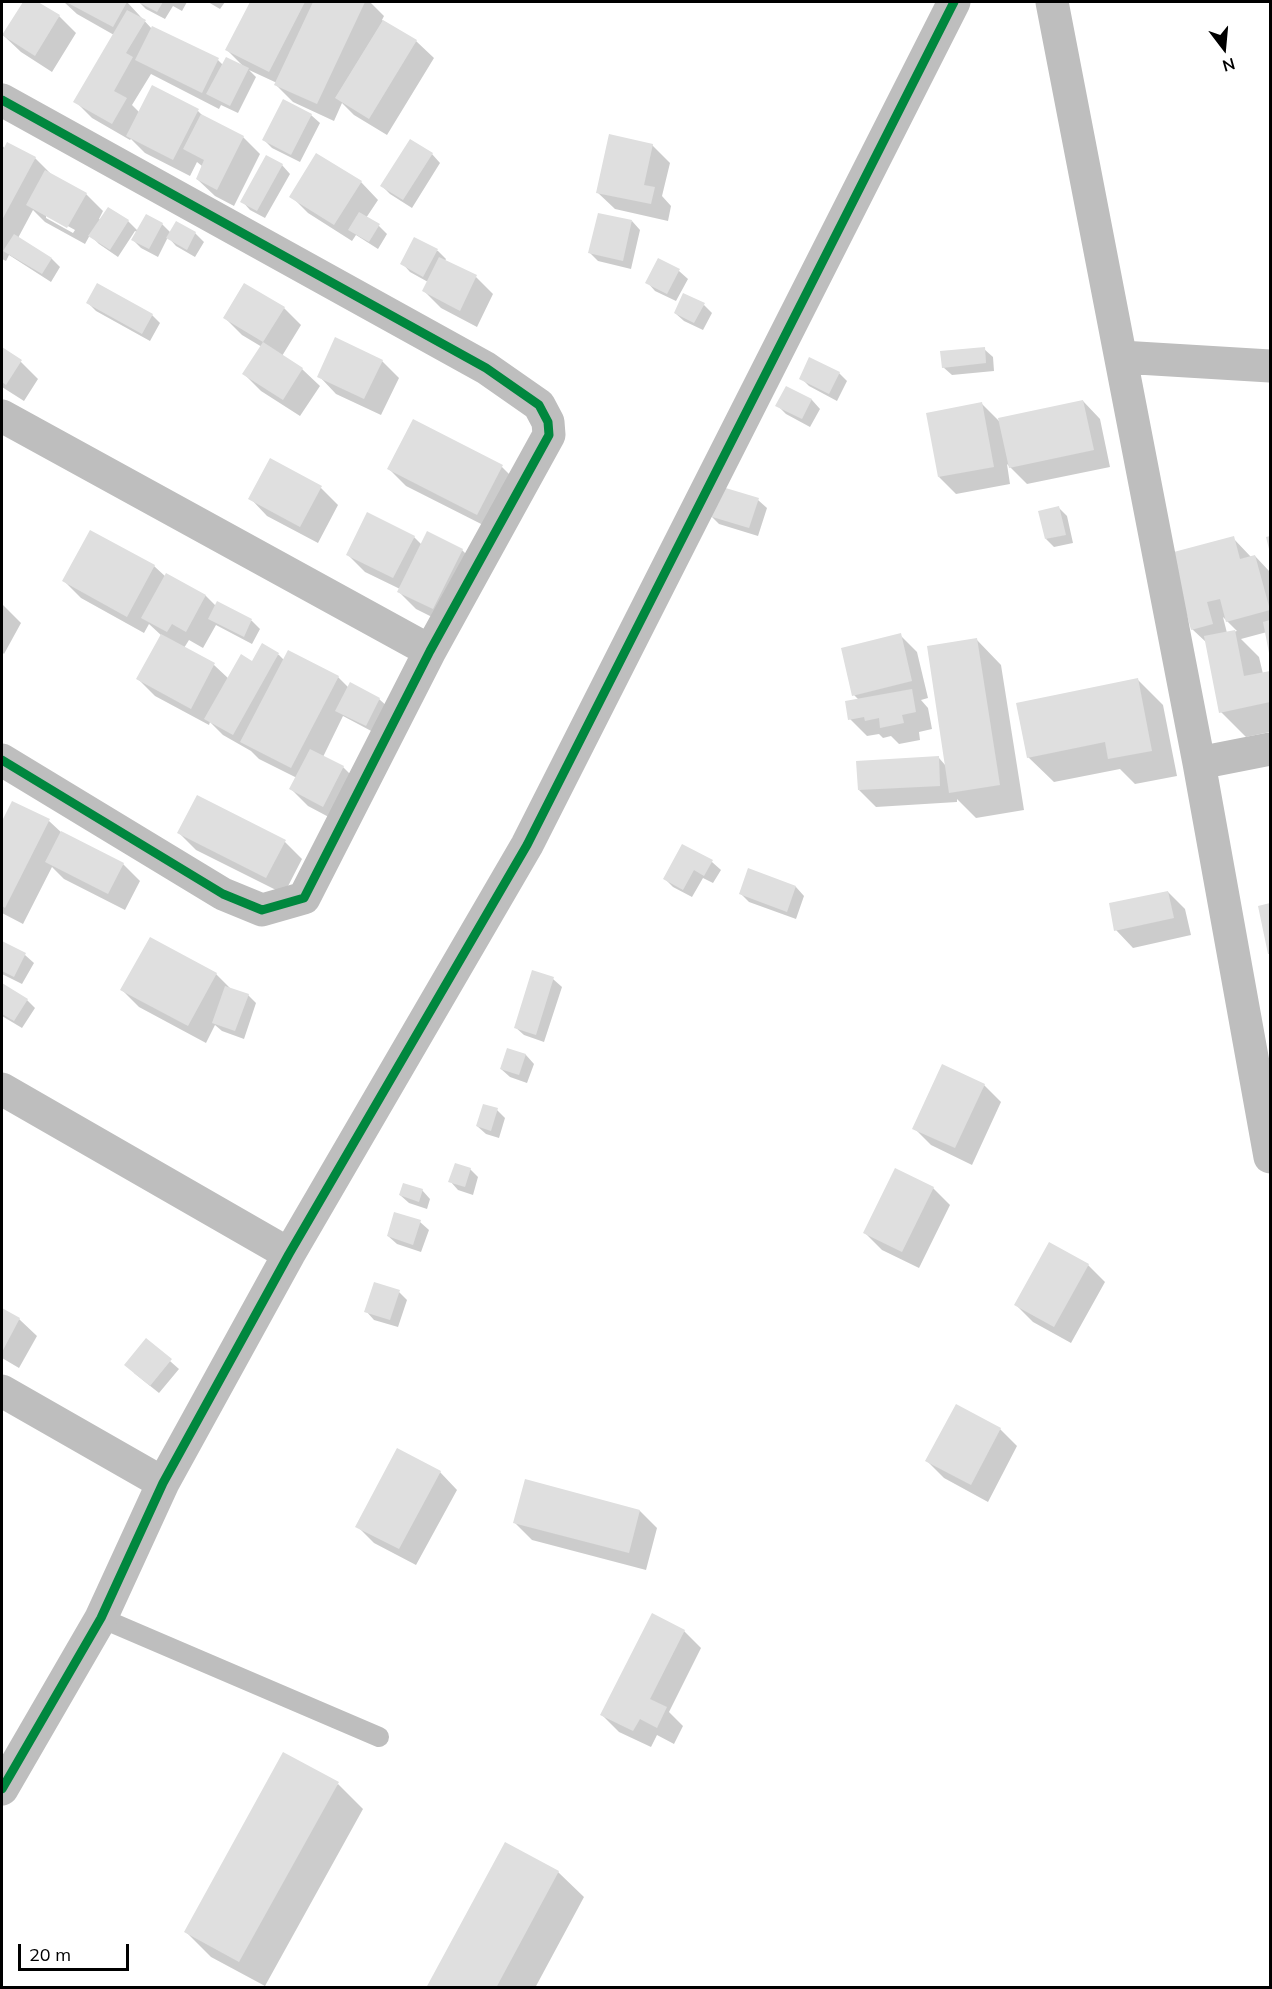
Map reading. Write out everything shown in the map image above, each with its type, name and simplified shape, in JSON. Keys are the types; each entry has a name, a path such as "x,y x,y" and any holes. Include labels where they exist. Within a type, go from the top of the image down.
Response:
{"street":[{"path":"2,1789 100,1617 163,1483 289,1254 527,845 954,2"},
{"path":"1052,2 1199,764 1270,1157"},
{"path":"2,100 486,368 539,405 548,422 549,435 430,651 304,898 262,910 223,894 2,760"},
{"path":"1121,357 1270,366"},
{"path":"2,416 430,651"},
{"path":"1199,764 1270,749"},
{"path":"2,1089 289,1254"},
{"path":"2,1391 163,1483"}],"lane":[{"path":"100,1617 379,1737"}],"building":[{"path":"23,2 38,2 60,15 35,56 2,35"},
{"path":"66,2 127,2 113,27"},
{"path":"138,2 163,2 157,12"},
{"path":"250,2 305,2 269,72 225,50"},
{"path":"313,2 365,2 317,104 274,85"},
{"path":"127,10 146,20 126,53 133,57 114,91 127,98 112,124 73,102"},
{"path":"383,20 417,40 369,119 335,98"},
{"path":"152,26 219,58 202,93 135,60"},
{"path":"226,57 249,68 230,106 206,94"},
{"path":"152,85 199,109 173,160 126,136"},
{"path":"283,99 312,114 291,155 262,140"},
{"path":"201,114 244,136 217,190 196,179 204,160 183,149"},
{"path":"609,134 653,144 644,185 655,187 651,204 596,193"},
{"path":"410,139 433,153 403,200 380,186"},
{"path":"7,142 36,157 2,220 2,152"},
{"path":"316,153 362,181 334,225 289,197"},
{"path":"266,155 283,164 257,211 240,202"},
{"path":"45,170 87,193 67,228 26,205"},
{"path":"108,207 129,220 110,250 88,236"},
{"path":"359,212 380,224 369,242 348,230"},
{"path":"598,213 632,220 623,261 588,253"},
{"path":"146,214 163,223 149,249 131,240"},
{"path":"176,221 196,232 187,250 166,238"},
{"path":"14,234 52,258 42,274 3,251"},
{"path":"414,237 438,249 423,277 400,264"},
{"path":"439,257 477,275 460,311 422,291"},
{"path":"658,258 680,269 667,294 645,283"},
{"path":"97,283 153,314 142,334 86,303"},
{"path":"244,283 285,307 263,342 223,318"},
{"path":"683,293 705,303 694,323 674,313"},
{"path":"335,337 383,360 364,399 317,377"},
{"path":"263,342 303,368 283,400 242,374"},
{"path":"2,347 22,360 6,385 2,382"},
{"path":"985,347 986,363 942,368 940,351"},
{"path":"809,357 840,372 829,394 799,379"},
{"path":"786,386 812,399 802,419 775,406"},
{"path":"1083,400 1094,450 1009,468 998,418"},
{"path":"982,402 994,467 938,477 926,413"},
{"path":"413,419 503,465 477,515 387,469"},
{"path":"270,458 322,486 300,527 248,499"},
{"path":"719,486 759,498 749,528 709,516"},
{"path":"1059,506 1066,535 1045,539 1038,511"},
{"path":"367,512 415,536 393,578 346,555"},
{"path":"90,530 155,565 127,617 62,581"},
{"path":"427,531 463,549 433,609 397,592"},
{"path":"1234,536 1240,559 1255,555 1270,610 1226,622 1220,599 1207,602 1213,624 1191,630 1170,553"},
{"path":"1270,536 1270,553 1266,537"},
{"path":"166,573 206,595 186,632 172,624 167,632 141,618"},
{"path":"217,601 252,619 244,637 208,619"},
{"path":"1270,620 1270,652 1269,653 1263,622"},
{"path":"1235,630 1244,676 1270,671 1270,702 1219,713 1204,636"},
{"path":"901,633 912,681 852,696 841,648"},
{"path":"161,634 215,663 191,709 136,679"},
{"path":"977,638 1000,785 949,793 927,646"},
{"path":"262,643 279,653 233,735 204,719 241,654 252,661"},
{"path":"288,650 339,676 291,768 240,742"},
{"path":"1138,678 1152,751 1108,759 1105,742 1027,758 1016,703"},
{"path":"350,682 380,698 366,726 335,711"},
{"path":"912,689 916,712 902,715 904,723 880,728 879,718 865,721 864,717 848,720 845,701"},
{"path":"310,749 344,766 323,807 289,789"},
{"path":"939,756 940,786 858,790 856,761"},
{"path":"197,795 286,840 266,878 177,833"},
{"path":"12,801 50,819 5,908 2,906 2,821"},
{"path":"61,831 124,863 108,894 45,862"},
{"path":"682,844 713,860 704,876 694,870 683,890 663,879"},
{"path":"748,868 796,886 787,912 739,894"},
{"path":"1168,891 1174,918 1114,931 1109,903"},
{"path":"1270,903 1270,954 1268,954 1258,906"},
{"path":"150,937 217,973 188,1026 120,990"},
{"path":"2,941 26,953 14,977 2,971"},
{"path":"532,970 554,977 536,1035 514,1028"},
{"path":"2,983 28,999 14,1021 2,1014"},
{"path":"225,986 249,994 235,1031 212,1023"},
{"path":"507,1048 526,1054 519,1075 500,1069"},
{"path":"942,1064 985,1084 955,1148 912,1129"},
{"path":"483,1104 498,1108 491,1131 476,1126"},
{"path":"455,1163 471,1168 465,1187 448,1182"},
{"path":"895,1168 934,1187 902,1252 863,1233"},
{"path":"403,1183 423,1189 419,1202 399,1195"},
{"path":"394,1212 421,1220 413,1245 387,1236"},
{"path":"1049,1242 1089,1264 1054,1327 1014,1305"},
{"path":"374,1282 400,1290 390,1320 364,1312"},
{"path":"2,1308 20,1318 2,1352"},
{"path":"146,1338 172,1359 150,1386 124,1365"},
{"path":"956,1404 1001,1428 971,1485 925,1461"},
{"path":"397,1448 441,1471 399,1549 355,1527"},
{"path":"525,1479 640,1510 629,1553 513,1523"},
{"path":"652,1613 685,1630 650,1699 667,1707 657,1728 640,1719 633,1731 600,1715"},
{"path":"283,1752 339,1782 239,1962 184,1932"},
{"path":"505,1842 559,1871 496,1988 426,1988"}],"cycle path":[{"path":"2,1789 101,1618 163,1483 289,1254 527,845 954,2"},
{"path":"2,100 486,368 539,405 548,422 549,435 430,651 304,898 262,910 223,894 2,760"}]}
